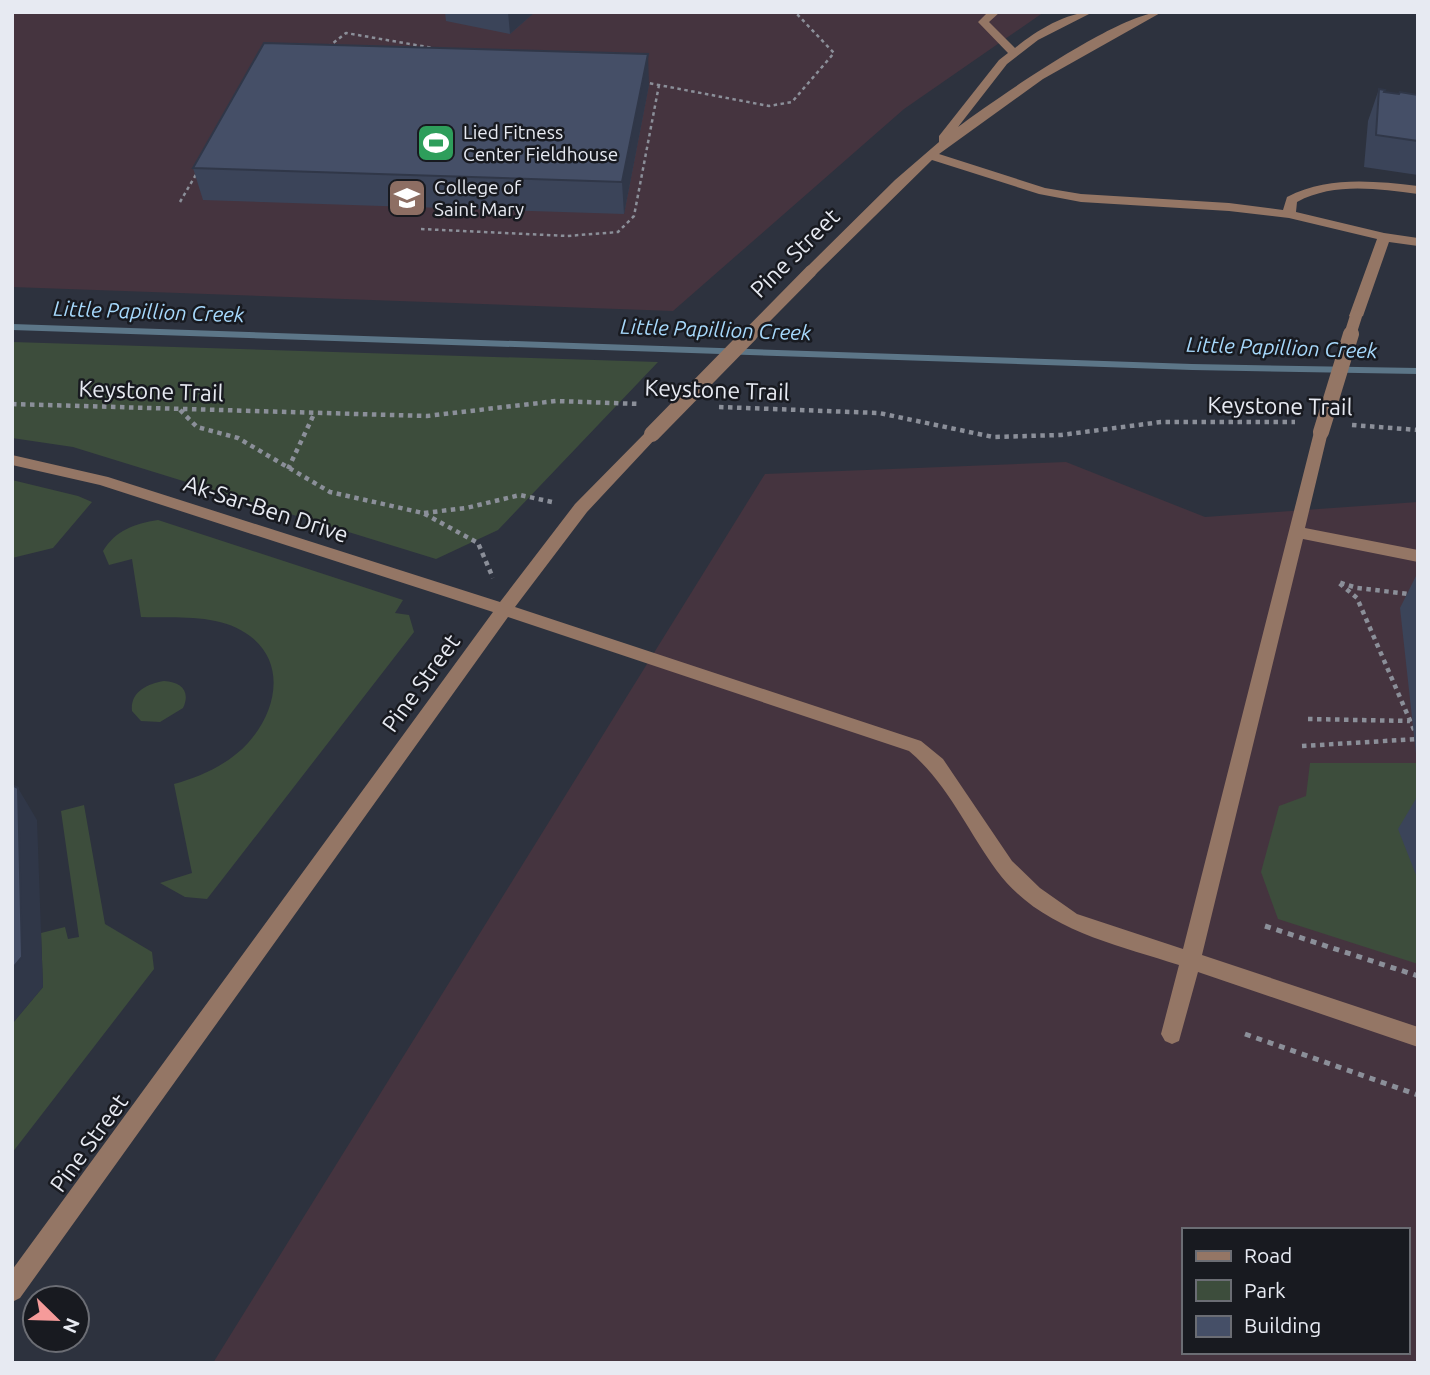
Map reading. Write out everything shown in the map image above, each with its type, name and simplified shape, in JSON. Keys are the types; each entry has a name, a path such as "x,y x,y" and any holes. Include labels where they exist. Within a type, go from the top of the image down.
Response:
{"street":[{"path":"995,12 983,22 1014,53"},
{"name":"Pine Street","path":"12,1290 505,608 581,508 811,271 930,155 1003,62 1034,38 1088,12"},
{"name":"Pine Street","path":"930,155 1031,81 1094,44 1157,12"},
{"path":"930,155 1043,191 1082,198 1229,207 1289,214 1384,237 1418,242"},
{"path":"1289,214 1292,200 1305,192 1366,184 1418,190"},
{"path":"1172,1034 1192,962 1321,432 1356,316 1384,237"},
{"name":"Ak-Sar-Ben Drive","path":"12,460 103,481 505,608 915,746 937,764 1005,867 1033,894 1070,920 1418,1037"},
{"path":"1296,532 1418,556"}],"path":[{"path":"632,80 769,106 792,102 834,52 795,12"},
{"path":"326,48 346,33 446,50"},
{"path":"421,229 567,236 618,232 634,216 659,85"},
{"path":"180,202 201,166"},
{"name":"Keystone Trail","path":"12,404 427,416 556,401 644,404"},
{"name":"Keystone Trail","path":"710,407 879,413 993,437 1061,435 1161,422 1297,422"},
{"path":"180,409 198,427 239,438 330,492 423,513 478,543 505,608"},
{"path":"288,468 315,412"},
{"name":"Keystone Trail","path":"1350,425 1418,430"},
{"path":"423,513 466,508 520,495 581,508"},
{"path":"1302,746 1418,739 1357,598 1338,582 1357,588 1418,595"},
{"path":"1308,719 1410,721"},
{"path":"1265,926 1418,976"},
{"path":"1245,1034 1418,1095"}],"shaded area":[{"name":"College of Saint Mary","path":"12,12 1044,12 904,109 673,311 12,287"},
{"path":"1066,462 1205,517 1418,502 1418,1363 213,1363 765,474"}],"green space":[{"path":"12,342 658,362 498,530 436,559 73,447 12,438"},
{"path":"12,480 92,502 53,548 12,558"},
{"path":"158,520 403,600 395,613 409,615 414,632 207,899 185,897 160,883 192,873 174,784 214,769 248,743 258,731 271,703 273,674 262,647 250,636 226,623 183,617 141,617 132,559 109,565 103,551 126,529"},
{"path":"164,681 183,688 186,697 183,708 160,722 141,721 132,711 134,699 146,687"},
{"path":"1310,763 1417,763 1418,964 1278,919 1261,872 1279,806 1306,796"},
{"path":"84,805 105,924 152,952 154,969 12,1153 12,1024 43,987 41,933 65,927 68,939 79,937 61,811"}],"building":[{"name":"Lied Fitness Center Fieldhouse","path":"264,43 648,54 622,182 193,168"},
{"path":"1379,89 1385,90 1384,92 1418,95 1418,141 1376,135"},
{"path":"12,785 18,788 22,957 12,969"}],"waterway":[{"name":"Little Papillion Creek","path":"12,327 1192,367 1418,371"}],"place":[{"name":"Lied Fitness Center Fieldhouse","path":"436,143"},
{"name":"College of Saint Mary","path":"407,198"}]}
